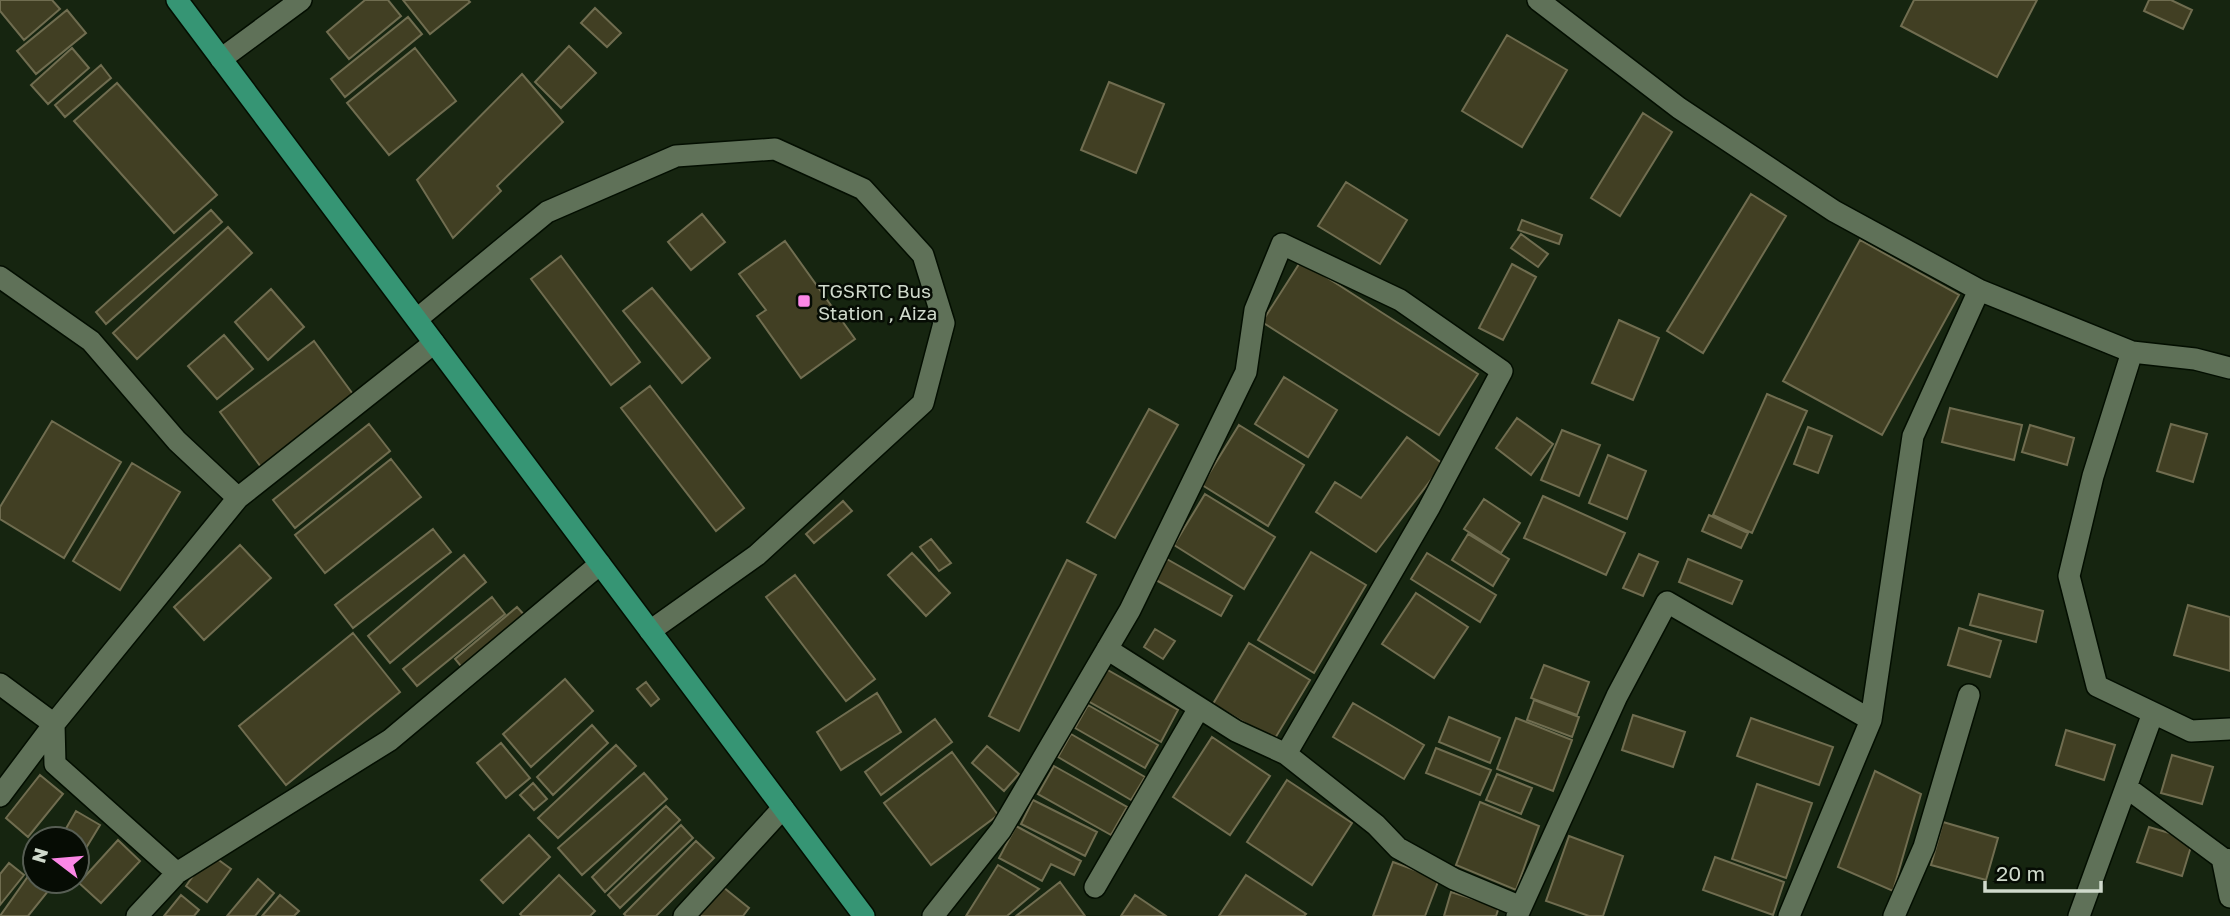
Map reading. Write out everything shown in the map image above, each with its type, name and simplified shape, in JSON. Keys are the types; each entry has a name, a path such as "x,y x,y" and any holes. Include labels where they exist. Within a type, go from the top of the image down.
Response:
{"main road":[{"path":"177,0 864,916"}],"street":[{"path":"221,59 300,0"},
{"path":"1538,0 1679,108 1834,211 1979,290 2132,352 2195,359 2230,368"},
{"path":"417,319 547,212 676,156 775,149 863,189 923,255 944,323 923,403 757,555 650,631"},
{"path":"933,916 1001,830 1130,610 1246,372 1255,310 1282,244 1400,300 1502,371 1429,508 1286,754"},
{"path":"0,277 91,341 177,441 238,498"},
{"path":"1789,916 1871,720 1913,436 1979,290"},
{"path":"0,796 54,724 238,498 434,343"},
{"path":"2132,352 2093,476 2069,576 2097,686 2191,731 2230,729"},
{"path":"137,916 177,873 390,740 600,564"},
{"path":"1107,649 1236,731 1286,754 1376,825 1398,848 1519,911 1617,696 1667,602 1871,720"},
{"path":"0,684 54,724"},
{"path":"1894,916 1924,847 1969,695"},
{"path":"1095,887 1199,708"},
{"path":"2079,916 2153,713"},
{"path":"54,724 55,764 177,873"},
{"path":"2126,787 2226,859 2230,897"},
{"path":"684,916 783,808"}],"building":[{"path":"0,0 52,0 60,9 24,40 0,11"},
{"path":"365,0 388,0 401,16 349,59 327,32"},
{"path":"403,0 468,0 470,2 430,34"},
{"path":"1914,0 2037,0 1997,77 1901,26"},
{"path":"2149,0 2171,0 2192,10 2183,29 2144,11"},
{"path":"595,8 621,33 607,47 581,23"},
{"path":"67,10 86,33 36,74 17,51"},
{"path":"408,17 422,34 345,97 331,79"},
{"path":"1507,35 1567,70 1522,147 1462,111"},
{"path":"569,46 596,73 561,108 535,82"},
{"path":"72,48 89,68 48,104 31,85"},
{"path":"415,48 456,101 389,155 347,103"},
{"path":"101,65 111,78 65,117 55,105"},
{"path":"522,74 563,122 497,186 501,191 453,238 417,180"},
{"path":"1109,82 1164,104 1136,173 1081,150"},
{"path":"117,83 217,195 174,233 74,121"},
{"path":"1643,113 1672,132 1620,216 1591,198"},
{"path":"1346,182 1407,220 1380,264 1318,226"},
{"path":"1751,194 1786,216 1703,353 1667,331"},
{"path":"211,210 222,222 106,324 96,312"},
{"path":"702,214 725,242 691,270 668,242"},
{"path":"1522,220 1562,235 1559,244 1518,230"},
{"path":"228,227 252,253 137,359 113,333"},
{"path":"1521,234 1548,254 1538,267 1511,248"},
{"path":"1860,240 1959,295 1882,435 1783,381"},
{"path":"785,241 855,339 801,378 757,316 766,310 739,274"},
{"path":"561,256 640,362 611,385 531,279"},
{"path":"1301,261 1478,374 1439,435 1262,322"},
{"path":"1512,264 1536,277 1503,340 1479,328"},
{"path":"652,288 710,358 682,383 623,311"},
{"path":"271,289 304,327 268,360 235,322"},
{"path":"1619,320 1659,338 1633,400 1592,383"},
{"path":"224,335 253,369 217,399 188,366"},
{"path":"314,341 355,397 261,467 220,412"},
{"path":"1284,377 1337,410 1308,457 1255,424"},
{"path":"650,386 744,508 716,531 621,408"},
{"path":"1767,394 1807,411 1752,533 1713,515"},
{"path":"1950,408 2022,425 2014,460 1942,442"},
{"path":"1149,409 1178,425 1115,538 1087,522"},
{"path":"1517,418 1553,444 1531,475 1496,448"},
{"path":"52,421 121,462 64,558 0,519 0,507"},
{"path":"369,424 390,451 295,528 273,500"},
{"path":"2171,424 2207,434 2193,482 2157,471"},
{"path":"1239,425 1304,465 1268,526 1202,485"},
{"path":"2030,425 2074,438 2067,465 2022,452"},
{"path":"1808,427 1832,436 1818,473 1794,464"},
{"path":"1562,430 1600,445 1579,496 1541,480"},
{"path":"1407,437 1443,464 1376,552 1316,512 1335,482 1361,498"},
{"path":"1608,455 1646,471 1627,519 1589,503"},
{"path":"391,459 421,497 325,573 295,535"},
{"path":"132,463 180,492 120,590 73,561"},
{"path":"1205,494 1275,537 1244,589 1174,545"},
{"path":"1543,496 1625,533 1606,575 1524,538"},
{"path":"1484,499 1520,523 1501,553 1464,529"},
{"path":"843,501 852,511 814,543 806,534"},
{"path":"1709,515 1748,533 1741,548 1702,531"},
{"path":"433,529 451,552 353,628 335,605"},
{"path":"1468,534 1509,559 1493,586 1452,560"},
{"path":"931,539 951,563 939,571 920,547"},
{"path":"240,545 271,578 204,640 174,607"},
{"path":"1311,552 1366,585 1314,673 1258,640"},
{"path":"912,553 950,593 926,616 888,575"},
{"path":"1427,553 1496,595 1480,622 1411,579"},
{"path":"1639,554 1658,562 1643,596 1623,588"},
{"path":"464,555 486,582 390,663 368,636"},
{"path":"1165,558 1232,596 1221,616 1154,579"},
{"path":"1688,559 1742,581 1732,604 1679,582"},
{"path":"1067,560 1096,575 1019,731 989,716"},
{"path":"795,575 875,679 846,701 766,597"},
{"path":"1416,593 1468,627 1434,678 1382,644"},
{"path":"1979,594 2043,611 2036,642 1970,625"},
{"path":"492,597 505,614 417,686 403,669"},
{"path":"2188,605 2230,617 2230,671 2174,655"},
{"path":"517,607 527,618 465,671 455,659"},
{"path":"1959,628 2001,641 1990,677 1948,665"},
{"path":"1155,629 1175,641 1163,659 1144,647"},
{"path":"353,633 400,692 286,785 239,726"},
{"path":"1249,643 1310,680 1274,740 1213,704"},
{"path":"1544,665 1589,682 1577,715 1531,698"},
{"path":"1106,669 1178,710 1161,742 1088,701"},
{"path":"565,679 593,711 531,767 503,734"},
{"path":"646,682 659,699 651,706 637,689"},
{"path":"877,693 901,732 841,770 817,732"},
{"path":"1534,700 1579,717 1572,737 1527,720"},
{"path":"1353,703 1424,745 1404,779 1333,737"},
{"path":"1088,705 1158,745 1145,768 1075,728"},
{"path":"1633,715 1685,732 1673,767 1622,750"},
{"path":"1449,717 1500,738 1490,763 1439,742"},
{"path":"1516,718 1572,740 1553,791 1497,769"},
{"path":"1751,718 1833,747 1819,785 1737,756"},
{"path":"935,719 952,742 881,795 865,772"},
{"path":"592,725 608,743 553,795 537,777"},
{"path":"2066,730 2115,745 2104,780 2056,765"},
{"path":"1071,734 1145,777 1131,800 1058,757"},
{"path":"1212,737 1270,776 1230,835 1173,797"},
{"path":"501,743 530,778 506,798 477,763"},
{"path":"616,745 636,766 558,838 538,818"},
{"path":"987,746 1019,774 1004,791 972,763"},
{"path":"1436,748 1491,770 1480,795 1426,773"},
{"path":"952,752 998,815 931,865 884,803"},
{"path":"2172,755 2213,767 2202,804 2161,793"},
{"path":"1054,766 1127,807 1111,835 1038,794"},
{"path":"1875,771 1921,794 1893,891 1838,867"},
{"path":"644,773 667,799 582,875 558,848"},
{"path":"1497,774 1532,788 1521,814 1486,800"},
{"path":"40,775 63,794 38,825 21,825 21,831 6,818"},
{"path":"1287,780 1352,823 1312,885 1247,842"},
{"path":"533,783 547,799 534,810 520,795"},
{"path":"1757,784 1812,803 1786,878 1732,859"},
{"path":"1033,800 1097,832 1085,856 1021,824"},
{"path":"1480,802 1539,826 1516,890 1456,865"},
{"path":"666,806 680,820 605,892 592,877"},
{"path":"76,811 100,825 91,840 91,825 68,825"},
{"path":"1943,822 1998,838 1986,880 1931,865"},
{"path":"681,825 693,838 620,908 608,895"},
{"path":"1016,826 1081,861 1074,875 1051,864 1042,881 999,858"},
{"path":"2149,827 2193,840 2182,876 2137,862"},
{"path":"529,835 550,857 503,903 481,880"},
{"path":"1569,836 1623,856 1603,916 1589,916 1546,901"},
{"path":"118,840 140,861 101,903 91,894 91,870"},
{"path":"696,841 714,858 656,916 626,916 624,914"},
{"path":"209,853 231,869 207,902 186,886"},
{"path":"1715,857 1784,882 1773,915 1703,890"},
{"path":"1393,862 1439,879 1425,916 1373,916"},
{"path":"9,863 21,873 21,879 0,905 0,874"},
{"path":"998,865 1039,889 1007,916 966,916"},
{"path":"559,875 595,911 590,916 522,916 520,914"},
{"path":"1246,875 1306,914 1219,916"},
{"path":"258,879 274,893 255,916 227,916"},
{"path":"1060,882 1085,916 1016,916"},
{"path":"718,883 749,908 743,916 692,916"},
{"path":"21,886 21,895 45,895 28,916 0,916"},
{"path":"1451,892 1499,907 1496,916 1444,916"},
{"path":"181,895 199,910 194,916 164,916"},
{"path":"280,895 299,911 294,916 262,916"},
{"path":"1135,895 1166,916 1121,916"}],"place":[{"name":"TGSRTC Bus Station , Aiza","path":"804,301"}]}
